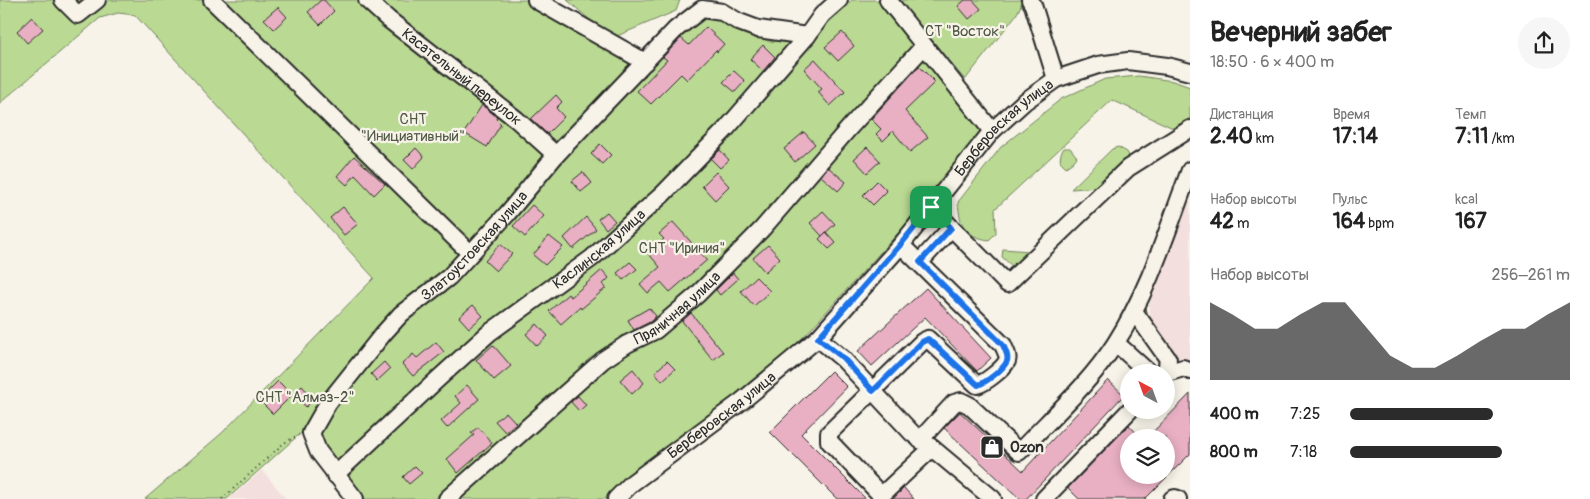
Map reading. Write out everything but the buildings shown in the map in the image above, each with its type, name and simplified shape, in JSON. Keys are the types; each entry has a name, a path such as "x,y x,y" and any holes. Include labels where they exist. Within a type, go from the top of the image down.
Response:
{"street":[{"path":"63,0 78,15 97,0"},
{"path":"212,0 470,253"},
{"name":"Касательный переулок","path":"367,0 388,19 516,119 556,155"},
{"path":"536,0 645,62"},
{"name":"Каслинская улица","path":"335,475 489,333 592,258 663,194 727,128 807,36 822,15 839,0"},
{"path":"888,0 992,131"},
{"path":"1030,0 1056,79"},
{"name":"Златоустовская улица","path":"311,433 328,403 401,314 450,277 507,214 556,155 676,29 702,9 722,12 738,22 758,29 807,36"},
{"name":"Пряничная улица","path":"446,499 603,360 627,344 656,330 698,295 762,229 850,127 924,46"},
{"name":"Берберовская улица","path":"616,499 632,483 742,401 818,338 901,244 992,131 1024,102 1056,79 1098,65 1128,61 1167,66 1190,72"},
{"path":"931,207 1007,284 1128,168 1190,129"},
{"path":"901,244 1003,345 1007,355 1006,362 985,383 978,385 928,339 922,342 829,432 829,441 877,491 884,492 926,444 954,403 961,401 968,405 1019,452 1098,369 1139,304 1190,170"},
{"path":"920,262 951,228"},
{"path":"1134,311 1168,359 1168,364"},
{"path":"818,338 843,358 926,444 993,499"},
{"path":"1116,343 1139,364"},
{"path":"1175,370 1183,368 1190,371"},
{"path":"1053,496 1122,419"},
{"path":"311,433 318,451 355,499"},
{"path":"1172,499 1178,499"}],"path":[{"path":"222,499 284,443 297,435 311,433"}],"shaded area":[{"path":"1190,194 1190,371 1150,322 1149,302"},
{"path":"262,470 286,499 229,499"}],"green space":[{"name":"СНТ \"Ириния\"","path":"0,0 543,0 611,38 567,0 680,0 676,11 617,36 614,40 649,61 704,11 768,41 797,40 821,26 852,0 884,0 990,132 767,377 705,418 610,499 352,499 318,448 302,432 227,499 145,499 222,433 374,278 135,15 118,13 100,18 0,103"},
{"name":"СТ \"Восток\"","path":"899,0 1024,0 1016,15 965,80"},
{"path":"1139,76 1173,81 1190,87 1190,118 1173,128 1112,100 995,209 996,233 989,240 969,233 962,224 958,202 1001,147 1061,99 1105,79"},
{"path":"1118,147 1127,152 1130,158 1099,187 1071,189 1112,149"},
{"path":"1064,148 1070,148 1077,157 1066,167 1060,161"},
{"path":"1003,249 1029,251 1031,254 1020,266 1013,267 1002,257"}],"place":[{"name":"Ozon","path":"992,447"}],"route":[{"path":"931,207 951,228 920,262 1003,345 1007,355 1006,362 985,383 978,385 928,339 922,342 873,391 843,358 818,338 931,207"}],"park label":[{"name":"СНТ \"Инициативный\"","path":"413,128"},
{"name":"СНТ \"Алмаз-2\"","path":"305,397"}]}
